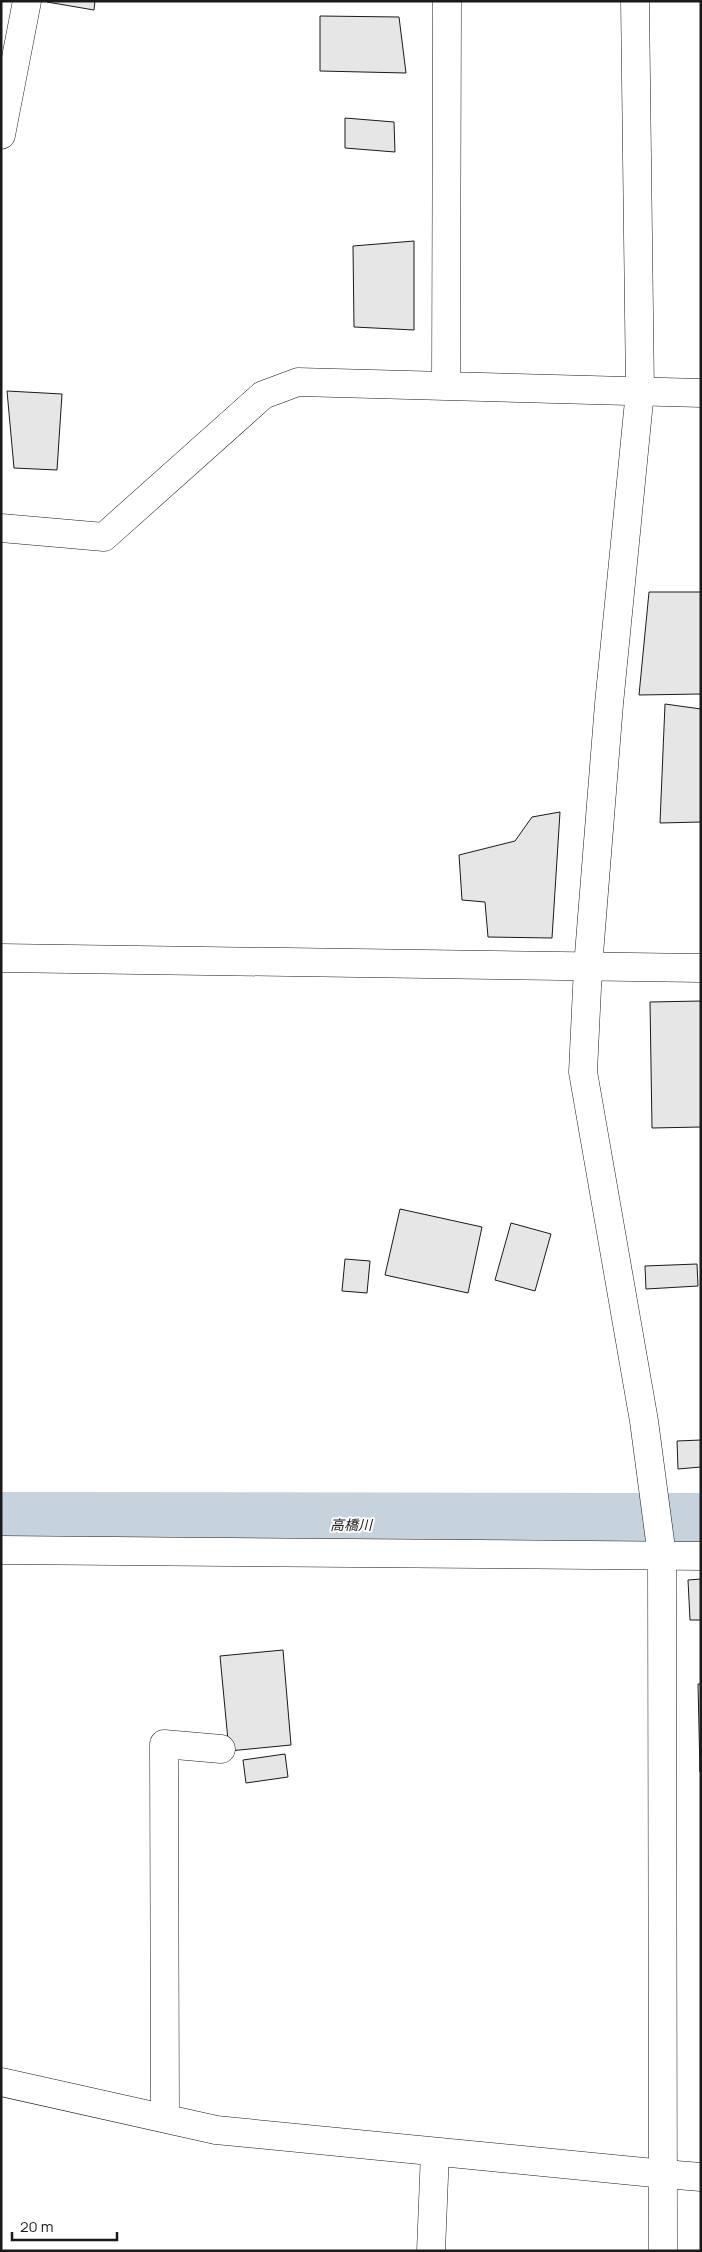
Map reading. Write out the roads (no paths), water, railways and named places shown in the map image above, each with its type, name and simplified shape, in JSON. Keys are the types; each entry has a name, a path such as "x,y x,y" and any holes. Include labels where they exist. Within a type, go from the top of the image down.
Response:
{"street":[{"path":"1,136 27,1"},
{"path":"446,1 446,386"},
{"path":"635,1 640,391 609,704 588,967 582,1072 644,1421 662,1556 663,2251"},
{"path":"1,528 104,537 263,396 298,382 701,393"},
{"path":"1,958 701,968"},
{"path":"1,1550 701,1556"},
{"path":"165,2118 164,1744 222,1749"},
{"path":"1,2082 216,2130 701,2177"},
{"path":"431,2251 435,2152"}],"waterway":[{"name":"高橋川","path":"1,1523 701,1524"}]}
